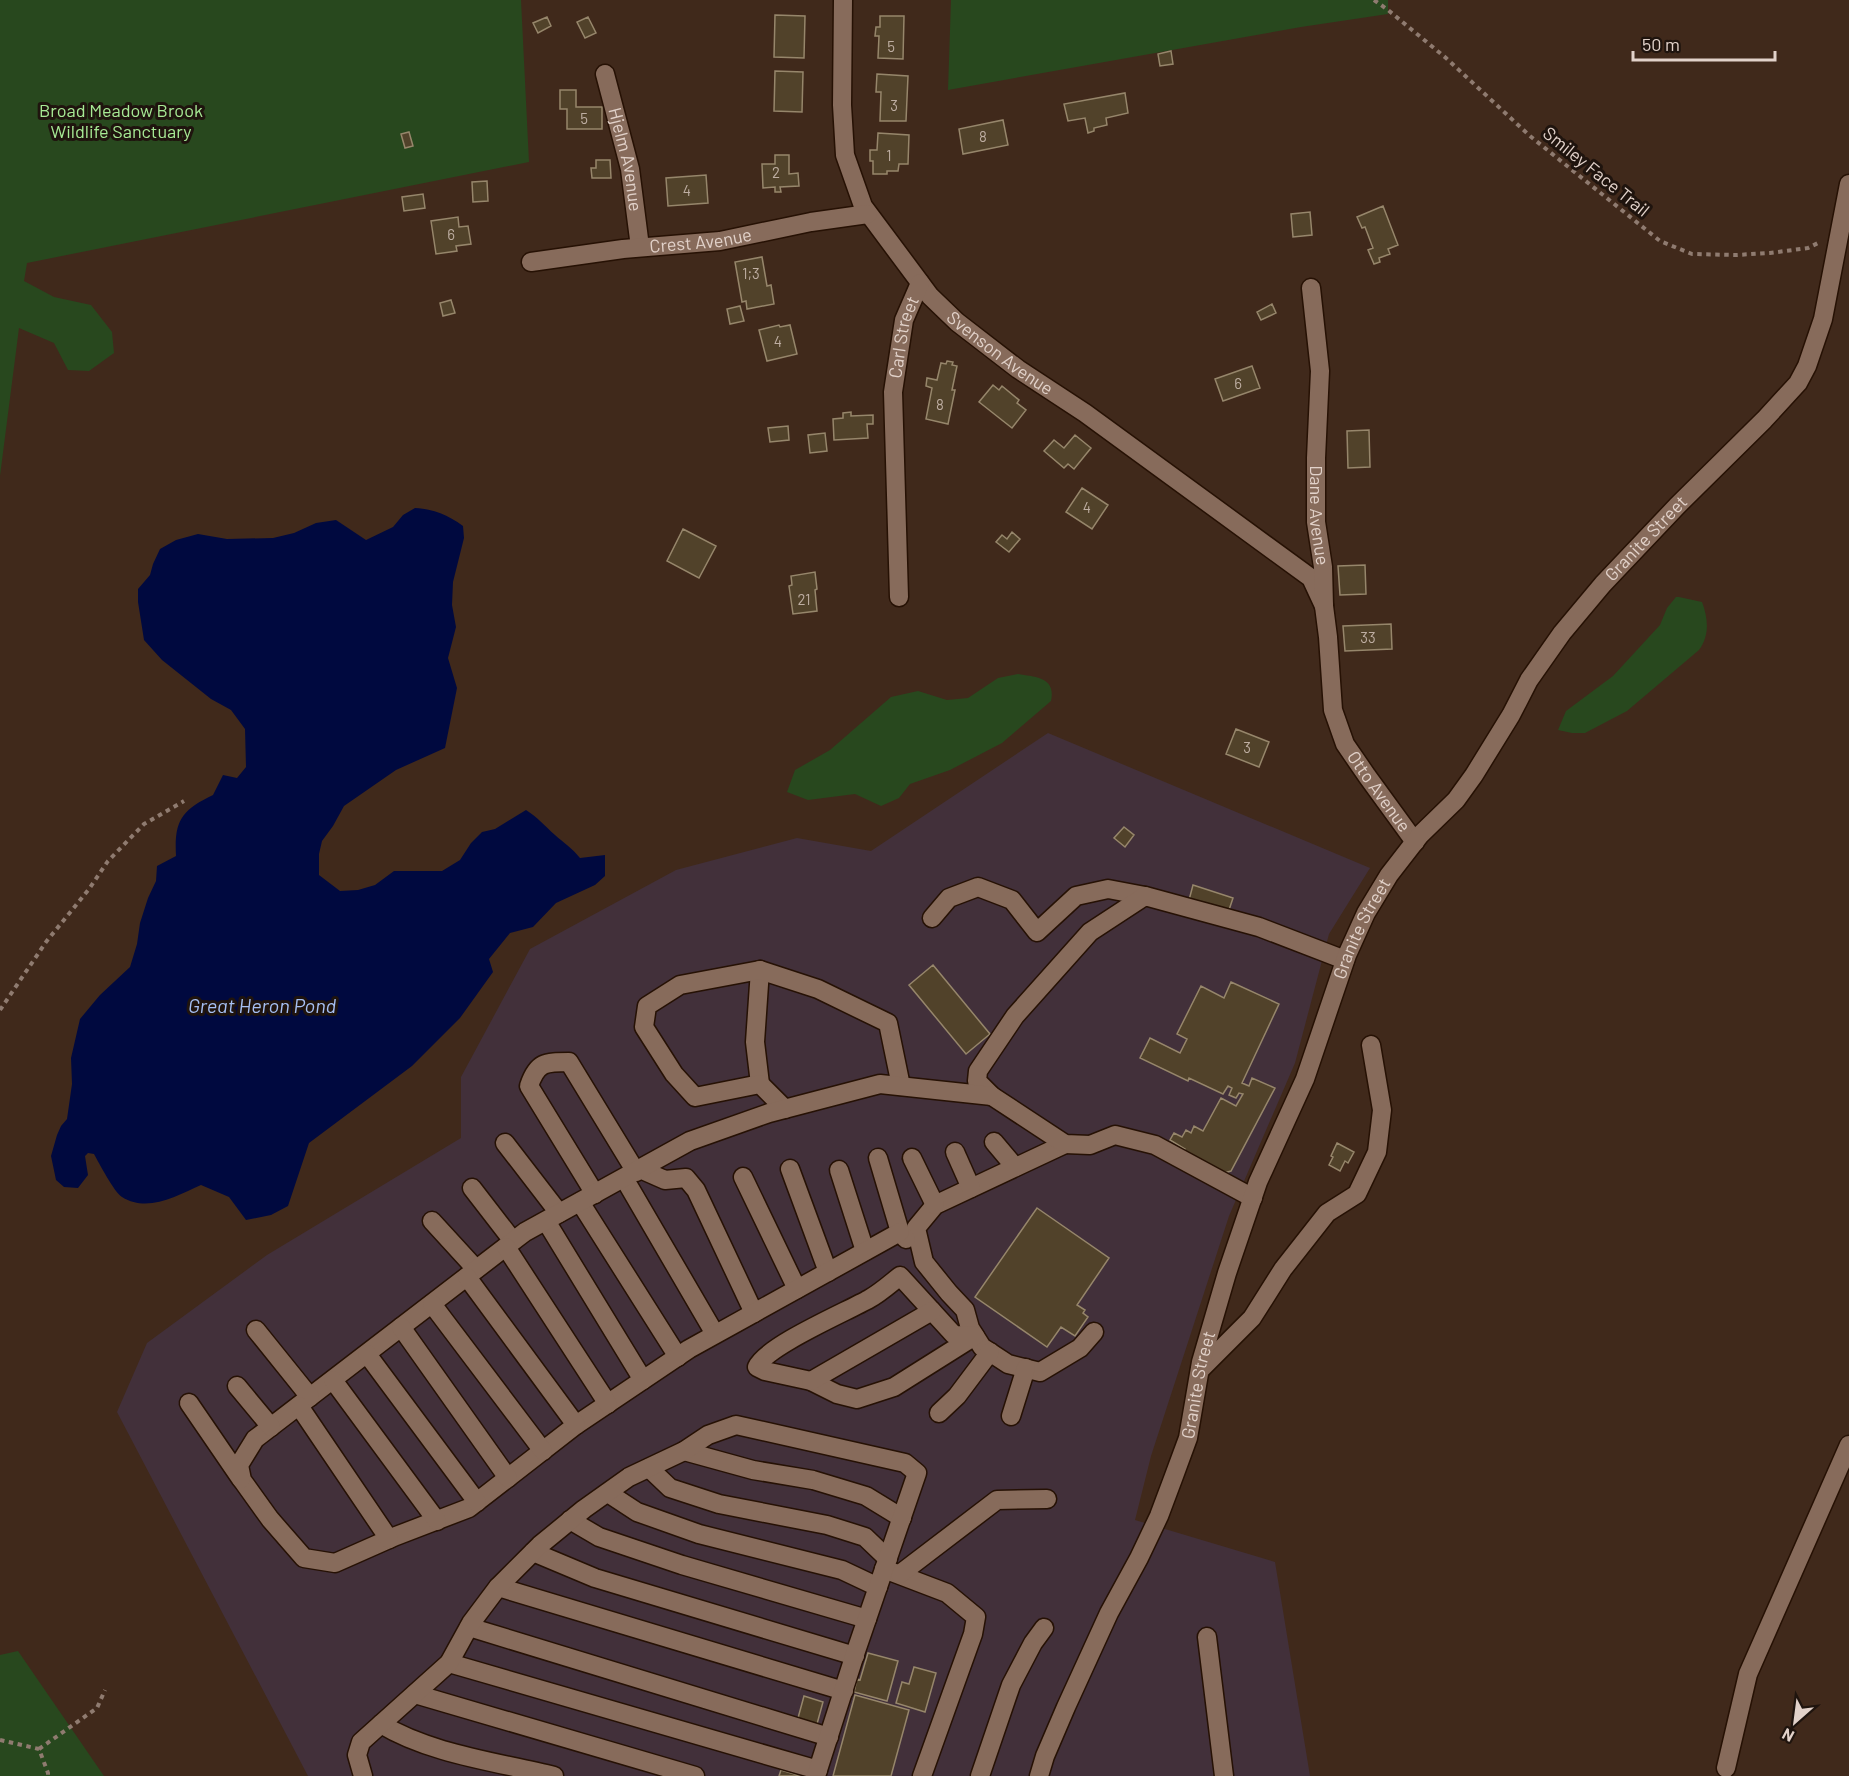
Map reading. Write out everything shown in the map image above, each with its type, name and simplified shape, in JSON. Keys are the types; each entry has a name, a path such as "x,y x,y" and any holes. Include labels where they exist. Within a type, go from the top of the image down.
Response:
{"street":[{"name":"Svenson Avenue","path":"843,0 842,105 845,154 863,206 930,296 957,322 1018,369 1085,413 1311,578 1324,606"},
{"name":"Hjelm Avenue","path":"605,74 630,169 640,247"},
{"name":"Granite Street","path":"1039,1776 1045,1756 1092,1650 1159,1516 1188,1438 1200,1370 1227,1273 1252,1198 1305,1078 1345,960 1366,913 1389,875 1415,842 1456,801 1511,715 1529,680 1562,633 1611,576 1677,506 1798,383 1807,366 1823,320 1849,184"},
{"name":"Crest Avenue","path":"531,262 640,247 720,241 811,222 868,214"},
{"name":"Carl Street","path":"899,597 893,392 904,320 920,283"},
{"name":"Dane Avenue","path":"1311,288 1320,371 1316,522 1323,567 1333,710 1344,740"},
{"name":"Otto Avenue","path":"1344,740 1415,842"},
{"path":"932,918 949,898 978,887 1012,900 1037,932 1076,896 1108,889 1145,896 1259,927 1345,960"},
{"path":"1065,1144 992,1096 977,1082 978,1071 1015,1016 1090,932 1145,896"},
{"path":"760,1084 695,1097 674,1074 644,1027 647,1006 680,985 760,970 818,989 888,1023 901,1086"},
{"path":"760,970 755,1042 760,1084 785,1109"},
{"path":"1200,1370 1252,1318 1283,1269 1327,1213 1357,1194 1377,1152 1382,1110 1371,1045"},
{"path":"678,1357 588,1198 529,1086 534,1073 547,1062 569,1062 633,1173 715,1334"},
{"path":"242,1480 239,1465 255,1439 509,1244 525,1232 690,1141 785,1109 880,1084 992,1096"},
{"path":"924,1262 916,1228 935,1205 1065,1144 1089,1145 1115,1135 1155,1145 1252,1198"},
{"path":"994,1142 1015,1167"},
{"path":"505,1143 552,1217 643,1380"},
{"path":"955,1152 971,1188"},
{"path":"878,1158 900,1232 965,1310 969,1328 982,1347 1008,1364 1040,1372 1080,1348 1094,1332"},
{"path":"912,1158 935,1205"},
{"path":"790,1168 828,1272"},
{"path":"839,1170 865,1251"},
{"path":"633,1173 665,1180 686,1178 696,1190 754,1313"},
{"path":"743,1178 797,1288"},
{"path":"472,1188 608,1404"},
{"path":"432,1221 471,1273 576,1425"},
{"path":"189,1403 270,1519 304,1558 335,1563 389,1539 469,1509 576,1425 678,1357 715,1334 900,1232"},
{"path":"900,1276 954,1335 975,1336 894,1387 857,1399 837,1394 811,1382 757,1367 760,1360 781,1346 872,1298 900,1276"},
{"path":"432,1304 543,1451"},
{"path":"811,1382 932,1311"},
{"path":"401,1327 508,1478"},
{"path":"256,1330 304,1402 389,1539"},
{"path":"939,1413 957,1396 990,1352"},
{"path":"367,1354 477,1502"},
{"path":"1011,1416 1026,1368"},
{"path":"333,1380 437,1521"},
{"path":"237,1386 271,1427"},
{"path":"365,1776 357,1755 361,1742 449,1663 469,1627 498,1587 570,1520 629,1478 684,1451 708,1435 736,1425 905,1463 917,1473 902,1518 891,1567 878,1587 817,1773 449,1663"},
{"path":"1726,1768 1748,1674 1849,1445"},
{"path":"684,1451 753,1470 813,1480 856,1492 902,1518"},
{"path":"649,1468 670,1488 719,1504 827,1525 866,1537 891,1567 947,1593 976,1617 973,1634 922,1776"},
{"path":"608,1493 638,1512 699,1534 842,1570 878,1587"},
{"path":"891,1567 997,1500 1047,1499"},
{"path":"570,1520 598,1537 682,1565 867,1619"},
{"path":"533,1552 595,1578 855,1656"},
{"path":"498,1587 844,1691"},
{"path":"469,1627 829,1737"},
{"path":"980,1776 1011,1685 1044,1628"},
{"path":"1207,1637 1224,1776"},
{"path":"415,1694 695,1776"},
{"path":"381,1724 400,1736 427,1746 554,1776"}],"path":[{"name":"Smiley Face Trail","path":"1374,0 1446,58 1530,136 1660,241 1692,254 1736,255 1808,248 1840,231"},
{"path":"0,1010 46,942 89,889 108,861 144,824 184,801"},
{"path":"0,1740 39,1749 97,1708 105,1690"},
{"path":"39,1749 48,1776"}],"shaded area":[{"path":"1048,733 1370,868 1329,934 1295,1063 1229,1216 1151,1456 1135,1520 1275,1562 1310,1776 308,1776 117,1412 147,1343 267,1255 461,1138 461,1077 530,949 676,870 797,838 871,851"}],"green space":[{"name":"Broad Meadow Brook Wildlife Sanctuary","path":"0,0 521,0 529,162 27,263 24,281 54,297 91,305 112,332 114,353 89,371 68,370 54,343 19,328 0,476"},
{"path":"951,0 1388,0 1388,14 1301,27 948,90"},
{"path":"1676,597 1702,602 1707,626 1703,644 1699,650 1627,711 1585,733 1558,730 1566,711 1613,676 1660,625 1667,608"},
{"path":"1018,674 1038,678 1048,683 1052,693 1051,701 1002,743 950,770 910,784 899,798 881,806 855,794 808,800 787,792 795,770 830,750 891,697 918,691 947,700 968,698 998,678"},
{"path":"18,1651 104,1776 0,1776 0,1655"}],"water":[{"name":"Great Heron Pond","path":"415,508 440,513 463,526 464,538 453,582 452,605 456,627 448,658 457,688 445,748 396,770 344,806 322,841 319,854 319,875 340,891 358,890 375,885 394,871 442,871 460,860 471,843 482,832 495,829 526,810 580,858 605,855 605,876 595,885 556,903 533,927 510,933 489,959 493,972 460,1018 412,1066 309,1143 288,1206 271,1215 246,1220 229,1197 201,1185 162,1201 132,1202 119,1194 94,1154 88,1153 85,1156 88,1175 78,1188 64,1187 56,1180 51,1156 57,1135 67,1119 72,1084 71,1058 80,1019 100,995 130,967 140,923 156,881 157,866 176,856 177,833 182,818 187,811 213,795 223,775 237,778 246,767 245,729 231,710 211,699 162,660 144,640 138,589 150,575 160,549 176,540 198,534 227,539 273,538 294,533 316,523 336,520 366,540 393,527 403,515"}],"building":[{"path":"775,15 805,16 804,58 774,57"},
{"path":"880,16 904,16 903,59 878,58 879,36 875,36 876,27 880,27"},
{"path":"547,17 551,26 538,33 533,23"},
{"path":"588,17 596,33 585,38 577,22"},
{"path":"1171,51 1173,64 1160,66 1158,54"},
{"path":"775,71 803,72 802,112 774,111"},
{"path":"877,74 908,76 906,121 880,121 881,92 876,92"},
{"path":"560,90 576,90 576,107 602,107 602,129 567,129 567,109 560,109"},
{"path":"1125,93 1128,113 1106,118 1107,125 1094,128 1094,131 1088,133 1085,118 1068,121 1064,104"},
{"path":"1003,120 1008,145 963,154 959,129"},
{"path":"409,132 413,146 405,148 401,134"},
{"path":"878,133 909,135 908,164 899,164 898,171 873,174 870,150 877,150"},
{"path":"775,155 789,155 789,174 798,173 799,186 780,187 781,192 775,192 775,187 763,188 762,164 775,164"},
{"path":"596,160 610,160 611,178 592,178 591,168 596,168"},
{"path":"706,175 708,203 668,206 666,178"},
{"path":"487,181 488,201 473,202 472,182"},
{"path":"423,194 425,208 404,211 402,197"},
{"path":"1383,206 1398,245 1388,249 1390,254 1379,258 1380,262 1374,264 1368,250 1373,248 1365,227 1362,228 1357,217"},
{"path":"1310,212 1312,235 1293,237 1291,214"},
{"path":"458,217 459,227 468,226 471,244 456,246 457,251 436,254 431,221"},
{"path":"762,257 767,286 771,285 774,304 747,309 746,301 742,302 735,262"},
{"path":"451,300 455,313 443,316 440,303"},
{"path":"1272,304 1276,313 1261,320 1257,312"},
{"path":"740,306 744,321 730,324 727,309"},
{"path":"779,325 780,327 790,325 797,354 767,361 759,330"},
{"path":"947,361 957,366 948,424 926,419 932,388 926,386 927,378 937,380 941,363 946,364"},
{"path":"1252,366 1260,388 1223,401 1215,379"},
{"path":"993,385 999,390 1002,386 1019,400 1017,403 1026,410 1012,428 979,402"},
{"path":"851,412 851,416 873,415 873,424 867,424 868,438 834,440 833,419 843,418 843,413"},
{"path":"788,426 789,440 770,442 768,428"},
{"path":"1369,430 1370,467 1348,468 1347,431"},
{"path":"825,433 827,451 810,453 808,435"},
{"path":"1075,435 1091,448 1074,469 1068,464 1064,468 1044,451 1054,440 1064,448"},
{"path":"1082,488 1108,505 1092,529 1066,512"},
{"path":"683,529 716,546 699,578 667,561"},
{"path":"1012,532 1020,539 1009,552 996,542 1002,535 1007,539"},
{"path":"1365,565 1366,594 1340,595 1338,566"},
{"path":"815,572 817,611 793,614 789,586 792,585 791,576"},
{"path":"1391,624 1392,649 1345,651 1343,626"},
{"path":"1236,729 1269,742 1259,767 1226,754"},
{"path":"1124,827 1134,835 1125,847 1114,838"},
{"path":"1193,885 1233,898 1228,913 1189,900"},
{"path":"933,965 990,1034 966,1054 909,985"},
{"path":"1231,982 1279,1004 1242,1083 1249,1086 1252,1078 1275,1088 1231,1171 1224,1173 1184,1151 1185,1149 1170,1140 1174,1133 1182,1137 1186,1130 1191,1133 1194,1126 1203,1131 1221,1098 1236,1106 1243,1094 1239,1093 1236,1098 1229,1095 1232,1088 1228,1086 1223,1094 1189,1078 1188,1081 1140,1058 1150,1038 1180,1053 1187,1039 1177,1034 1201,986 1224,998"},
{"path":"1337,1143 1354,1152 1348,1163 1345,1161 1340,1171 1329,1165"},
{"path":"1037,1208 1109,1258 1077,1305 1085,1310 1083,1313 1088,1317 1075,1336 1061,1327 1047,1347 975,1297"},
{"path":"868,1653 898,1661 887,1701 854,1692"},
{"path":"914,1667 936,1673 925,1712 896,1703 902,1682 909,1684"},
{"path":"855,1695 909,1710 891,1776 833,1776"},
{"path":"804,1696 823,1702 817,1724 798,1718"},
{"path":"781,1770 801,1776 779,1776"}]}
